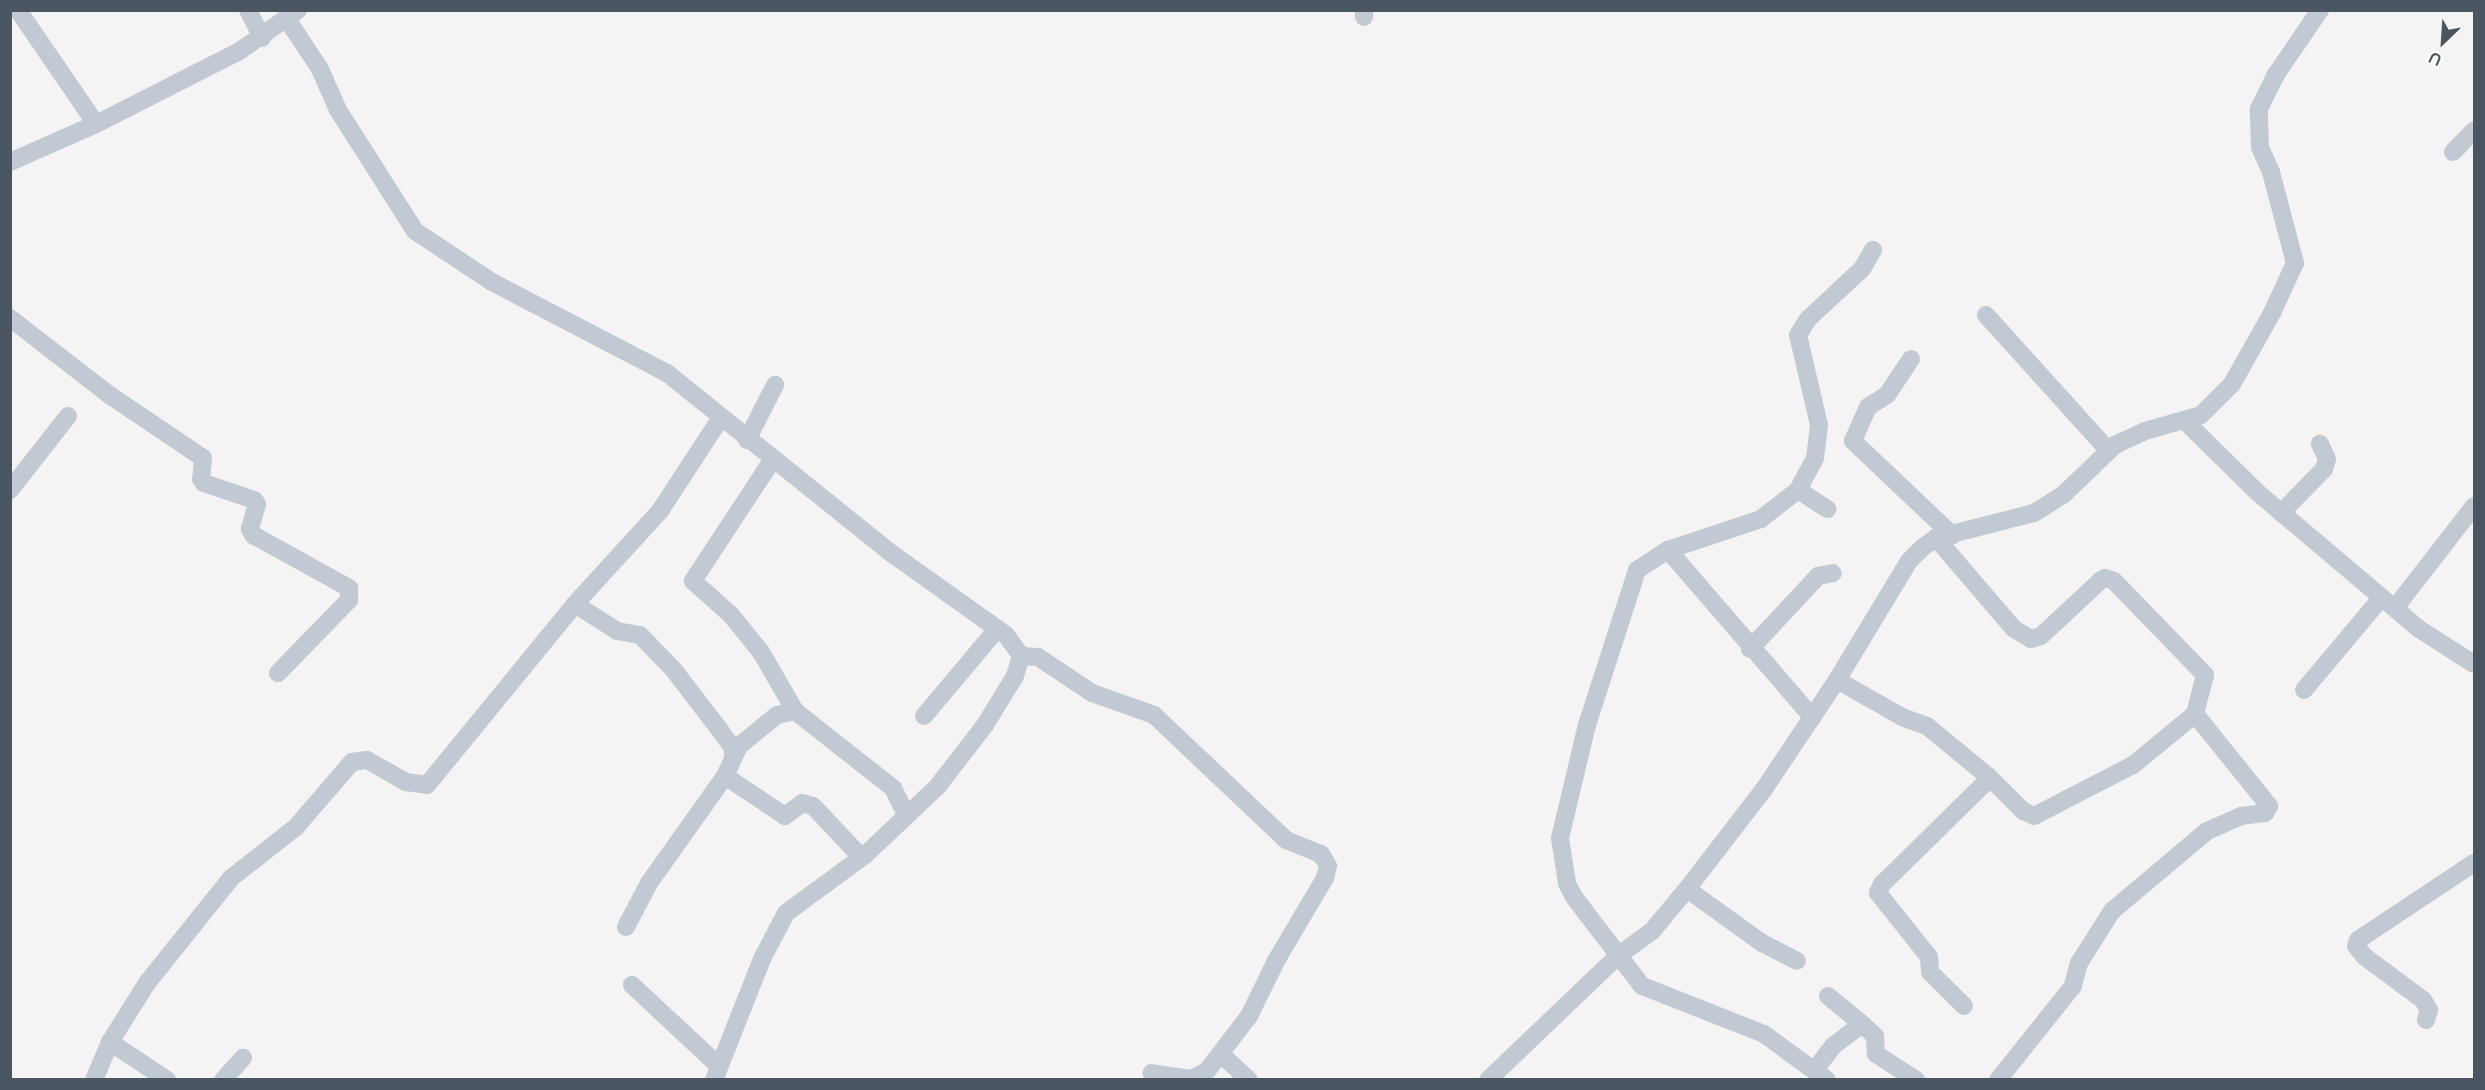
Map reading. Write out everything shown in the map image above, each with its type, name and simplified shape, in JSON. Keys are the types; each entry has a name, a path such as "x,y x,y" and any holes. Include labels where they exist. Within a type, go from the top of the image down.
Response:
{"street":[{"path":"18,10 96,124"},
{"path":"248,10 262,38"},
{"path":"1488,1080 1620,955 1652,931 1688,889 1837,680 1909,561 1944,537 2034,513 2064,494 2109,450 2145,431 2185,421 2207,410 2232,384 2272,313 2295,263 2271,172 2260,147 2258,120 2264,96 2319,10"},
{"path":"10,162 96,124 262,38 292,15 338,110 415,231 492,282 667,373 720,419 891,553 997,629 1017,646 1021,656 1015,676 972,743 944,779 862,858 802,898 786,913 762,959 717,1072 632,985"},
{"path":"2453,152 2472,137"},
{"path":"1862,1024 1833,1046 1821,1075 1764,1034 1642,986 1574,897 1560,855 1560,838 1587,725 1631,581 1637,570 1668,550 1761,519 1798,490 1815,458 1819,425 1798,335 1808,319 1862,269 1873,250"},
{"path":"1986,315 2109,450"},
{"path":"10,318 111,396 203,458 201,479 204,483 254,500 257,504 250,529 253,536 349,588 349,600 278,673"},
{"path":"1837,680 1902,717 1927,726 1990,778 2023,812 2034,816 2133,765 2195,714 2205,675 2114,581 2105,578 2040,636 2031,639 2014,629 1944,537 1853,441 1868,406 1887,395 1911,359"},
{"path":"747,440 775,385"},
{"path":"10,490 68,416"},
{"path":"94,1080 110,1042 147,983 231,878 296,827 351,762 367,760 406,782 427,785 575,604 660,511 720,419"},
{"path":"2185,421 2281,513 2388,602 2475,664"},
{"path":"2281,513 2324,469 2327,459 2320,444"},
{"path":"773,459 693,582 731,615 761,652 795,711 893,788 906,815"},
{"path":"1798,490 1827,509"},
{"path":"2304,690 2475,506"},
{"path":"1668,550 1750,649 1812,717"},
{"path":"1750,649 1818,576 1833,573"},
{"path":"575,604 617,631 640,635 673,669 719,729 733,748 733,758"},
{"path":"924,716 997,629"},
{"path":"1021,656 1038,657 1092,693 1154,715 1286,840 1326,859 1325,878 1276,960 1249,1016 1221,1054 1207,1071 1191,1079 1151,1073"},
{"path":"626,927 642,894 725,776 739,746 763,724 795,711"},
{"path":"1998,1080 2073,986 2079,963 2112,910 2207,831 2241,816 2269,810 2195,714"},
{"path":"725,776 785,816 802,803 813,806 862,858"},
{"path":"1964,1006 1930,972 1929,957 1878,893 1882,884 1990,778"},
{"path":"2426,1020 2429,1010 2422,1000 2365,957 2356,946 2358,940 2475,862"},
{"path":"1688,889 1762,943 1797,961"},
{"path":"1828,996 1875,1036 1876,1054 1916,1080"},
{"path":"110,1042 167,1080"},
{"path":"1221,1054 1249,1080"},
{"path":"223,1080 243,1058"}]}
